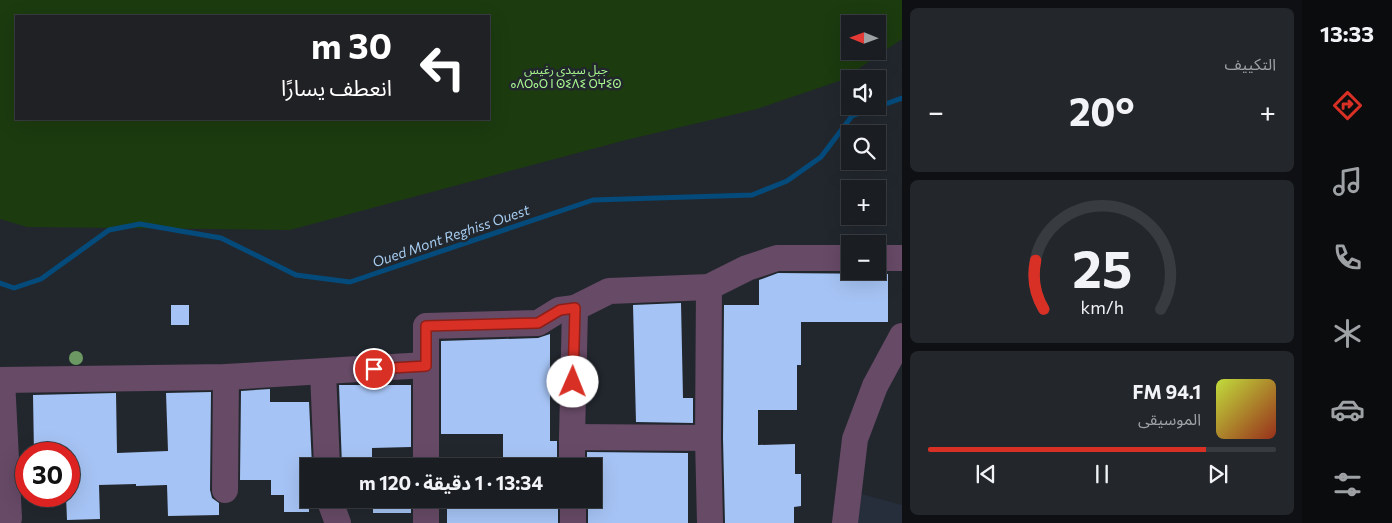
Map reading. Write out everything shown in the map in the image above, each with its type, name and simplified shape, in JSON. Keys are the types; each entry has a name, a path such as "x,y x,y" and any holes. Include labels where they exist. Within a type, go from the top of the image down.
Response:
{"street":[{"path":"426,458 426,326 538,323 560,310 575,308 609,291 709,287 747,268 777,258 841,258"},
{"path":"886,258 902,258"},
{"path":"709,287 708,438 710,523"},
{"path":"572,458 575,308"},
{"path":"846,523 855,439 874,386 902,336"},
{"path":"9,518 1,380 226,377 426,366"},
{"path":"323,372 327,458"},
{"path":"225,490 226,377"},
{"path":"572,437 708,438"},
{"path":"332,508 338,523"},
{"path":"426,508 426,523"},
{"path":"573,508 573,523"}],"shaded area":[{"path":"858,493 902,505 902,523 856,523"}],"green space":[{"name":"جبل سيدي رغيس ⴰⴷⵔⴰⵔ ⵏ ⵙⵉⴷⵉ ⵔⵖⵉⵙ","path":"0,0 902,0 902,39 886,50 886,15 841,15 841,60 871,60 857,70 841,70 841,80 757,109 626,140 290,230 27,227 0,219"}],"building":[{"path":"778,273 841,274 841,280 886,280 886,274 888,274 888,322 801,322 801,365 797,365 797,410 758,410 758,445 795,444 795,474 801,474 801,506 794,507 794,523 725,523 723,438 724,305 759,305 759,280"},
{"path":"681,303 683,398 693,398 693,423 636,422 633,305"},
{"path":"171,305 189,305 189,325 171,325"},
{"path":"550,334 550,441 557,441 557,458 503,458 503,434 441,434 441,341 538,338"},
{"path":"339,385 411,385 411,447 372,448 372,458 342,458"},
{"path":"270,389 270,402 309,402 312,458 300,458 300,508 309,508 309,512 284,512 284,495 271,495 271,480 240,480 241,391"},
{"path":"211,392 210,490 212,498 219,503 219,515 168,516 167,485 99,485 100,519 67,520 66,507 80,507 80,442 34,442 33,395 116,393 117,453 168,451 166,393"},
{"path":"587,452 688,453 688,523 588,523 588,508 602,508 602,458 587,458"},
{"path":"373,508 411,508 411,513 373,513"},
{"path":"447,508 558,508 558,523 447,523"}],"waterway":[{"name":"Oued Mont Reghiss Ouest","path":"0,283 14,288 41,279 109,230 140,224 221,238 296,275 350,282 593,200 752,195 787,181 821,157 852,116 902,98"}],"route":[{"path":"374,369 426,366 426,326 538,323 560,310 575,308 573,382"}]}
